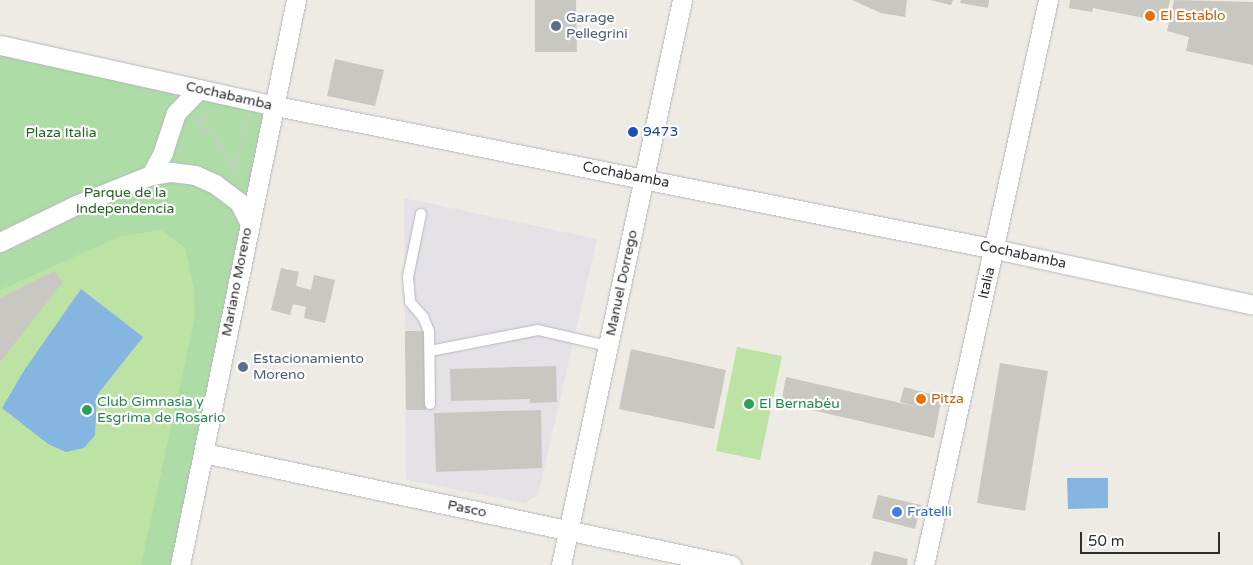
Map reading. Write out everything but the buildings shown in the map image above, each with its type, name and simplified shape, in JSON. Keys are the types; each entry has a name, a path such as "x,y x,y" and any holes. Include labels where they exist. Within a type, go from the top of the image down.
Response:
{"street":[{"name":"Mariano Moreno","path":"180,565 249,222 276,106 296,0"},
{"name":"Manuel Dorrego","path":"561,565 682,0"},
{"name":"Italia","path":"924,565 995,249 1048,0"},
{"name":"Cochabamba","path":"0,45 276,106 995,249 1253,304"},
{"path":"151,175 163,152 176,113 199,89"},
{"path":"0,242 76,205 151,175 171,172 195,175 215,184 238,202 249,222"},
{"name":"Pasco","path":"204,453 731,565"}],"lane":[{"path":"421,214 408,277 410,302 423,317 430,331 430,404"},
{"path":"430,350 538,330 608,346"}],"path":[{"path":"233,178 248,112"},
{"path":"192,118 199,121 217,139 234,173"}],"shaded area":[{"path":"404,198 597,239 538,495 525,503 406,480"}],"green space":[{"name":"Parque de la Independencia","path":"0,45 276,106 180,565 0,565"},
{"name":"Club Gimnasia y Esgrima de Rosario","path":"161,230 185,248 194,287 195,317 141,565 0,565 0,290 121,236"},
{"name":"El Bernabéu","path":"737,347 782,356 760,460 716,451"}],"water":[{"path":"81,289 143,337 97,395 95,435 84,448 66,452 48,444 2,408 25,369"},
{"path":"1067,478 1108,478 1108,508 1068,509"}],"place":[{"name":"El Establo","path":"1150,16"},
{"name":"Garage Pellegrini","path":"556,26"},
{"name":"9473","path":"633,132"},
{"name":"Estacionamiento Moreno","path":"243,367"},
{"name":"Pitza","path":"921,399"},
{"name":"El Bernabéu","path":"749,404"},
{"name":"Club Gimnasia y Esgrima de Rosario","path":"87,410"},
{"name":"Fratelli","path":"897,512"}],"park label":[{"name":"Plaza Italia","path":"61,133"}]}
